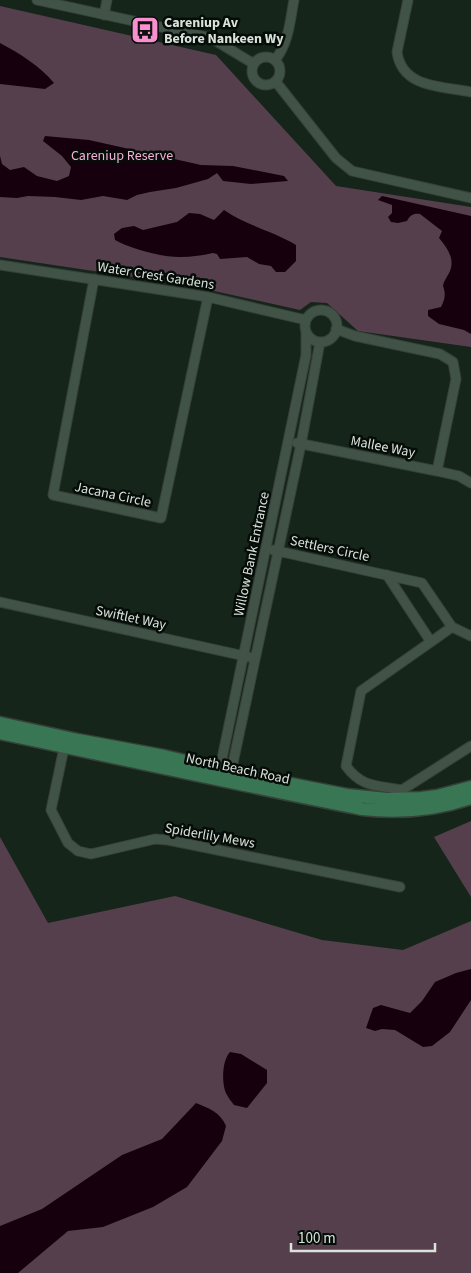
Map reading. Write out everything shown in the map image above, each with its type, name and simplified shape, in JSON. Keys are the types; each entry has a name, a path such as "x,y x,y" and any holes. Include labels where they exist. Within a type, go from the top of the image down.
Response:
{"main road":[{"name":"North Beach Road","path":"0,723 65,742 362,809 381,811 408,810 451,805 471,798"},
{"name":"North Beach Road","path":"0,733 65,742"},
{"name":"North Beach Road","path":"224,777 347,794 403,799 437,796 471,787"}],"street":[{"path":"37,0 207,38 216,41 254,64"},
{"path":"104,14 107,0"},
{"path":"275,60 285,42 294,0"},
{"path":"408,0 397,52 398,60 403,70 416,81 471,92"},
{"path":"266,57 275,60 280,68 279,78 276,82 267,86 257,82 252,74 254,64 266,57"},
{"path":"276,82 336,158 352,170 471,198"},
{"name":"Water Crest Gardens","path":"0,265 208,297 306,320"},
{"name":"Jacana Circle","path":"94,279 53,495 160,518 208,297"},
{"path":"323,310 332,315 336,329 330,338 320,342 314,340 306,333 306,320 313,312 323,310"},
{"path":"336,329 371,340 440,354 453,362 456,378 437,471"},
{"name":"Willow Bank Entrance","path":"224,777 243,656 306,355 306,333"},
{"name":"Willow Bank Entrance","path":"224,777 255,659 301,444 320,342"},
{"name":"Mallee Way","path":"289,441 459,476 471,483"},
{"name":"Settlers Circle","path":"267,548 422,583 452,627"},
{"path":"387,575 431,642"},
{"name":"Swiftlet Way","path":"0,602 255,659"},
{"path":"471,636 452,627 361,691 346,766 354,776 364,783 402,790 471,746"},
{"name":"Spiderlily Mews","path":"65,742 51,810 68,843 78,851 91,854 155,839 168,840 400,887"}],"green space":[{"name":"Careniup Reserve","path":"0,6 216,55 336,186 471,207 471,347 358,331 327,303 311,302 300,310 187,285 0,257"},
{"path":"471,821 471,897 434,837"},
{"path":"0,837 48,923 175,896 322,940 403,950 471,921 471,1273 0,1273"}],"shaded area":[{"path":"0,43 29,60 54,83 45,89 0,84"},
{"path":"45,136 89,140 201,165 233,166 284,176 288,181 251,184 223,181 217,173 208,179 176,188 137,195 127,200 103,196 81,200 28,196 17,198 0,197 0,156 2,164 10,170 24,167 37,176 57,181 69,176 71,167 62,156 43,141"},
{"path":"382,196 471,216 471,334 464,330 439,324 428,316 428,310 441,307 445,296 443,286 452,262 449,253 439,238 442,231 420,214 412,215 407,221 391,222 388,217 392,213 392,205 378,200"},
{"path":"224,210 296,245 296,261 285,272 276,272 271,266 259,264 247,257 220,259 217,254 213,253 190,257 166,256 138,250 115,240 114,234 122,228 134,226 143,230 177,222 189,213 200,214 214,220"},
{"path":"471,969 471,1000 450,1032 432,1046 423,1047 395,1030 382,1029 375,1031 366,1028 373,1008 381,1005 410,1013 422,1001 435,982"},
{"path":"230,1052 241,1054 267,1070 267,1083 247,1108 234,1105 225,1091 223,1079 224,1066"},
{"path":"196,1103 218,1114 226,1126 222,1141 187,1187 153,1207 103,1227 68,1231 18,1273 0,1273 0,1226 42,1209 122,1155 162,1139"}],"place":[{"name":"Careniup Av Before Nankeen Wy","path":"145,30"}]}
